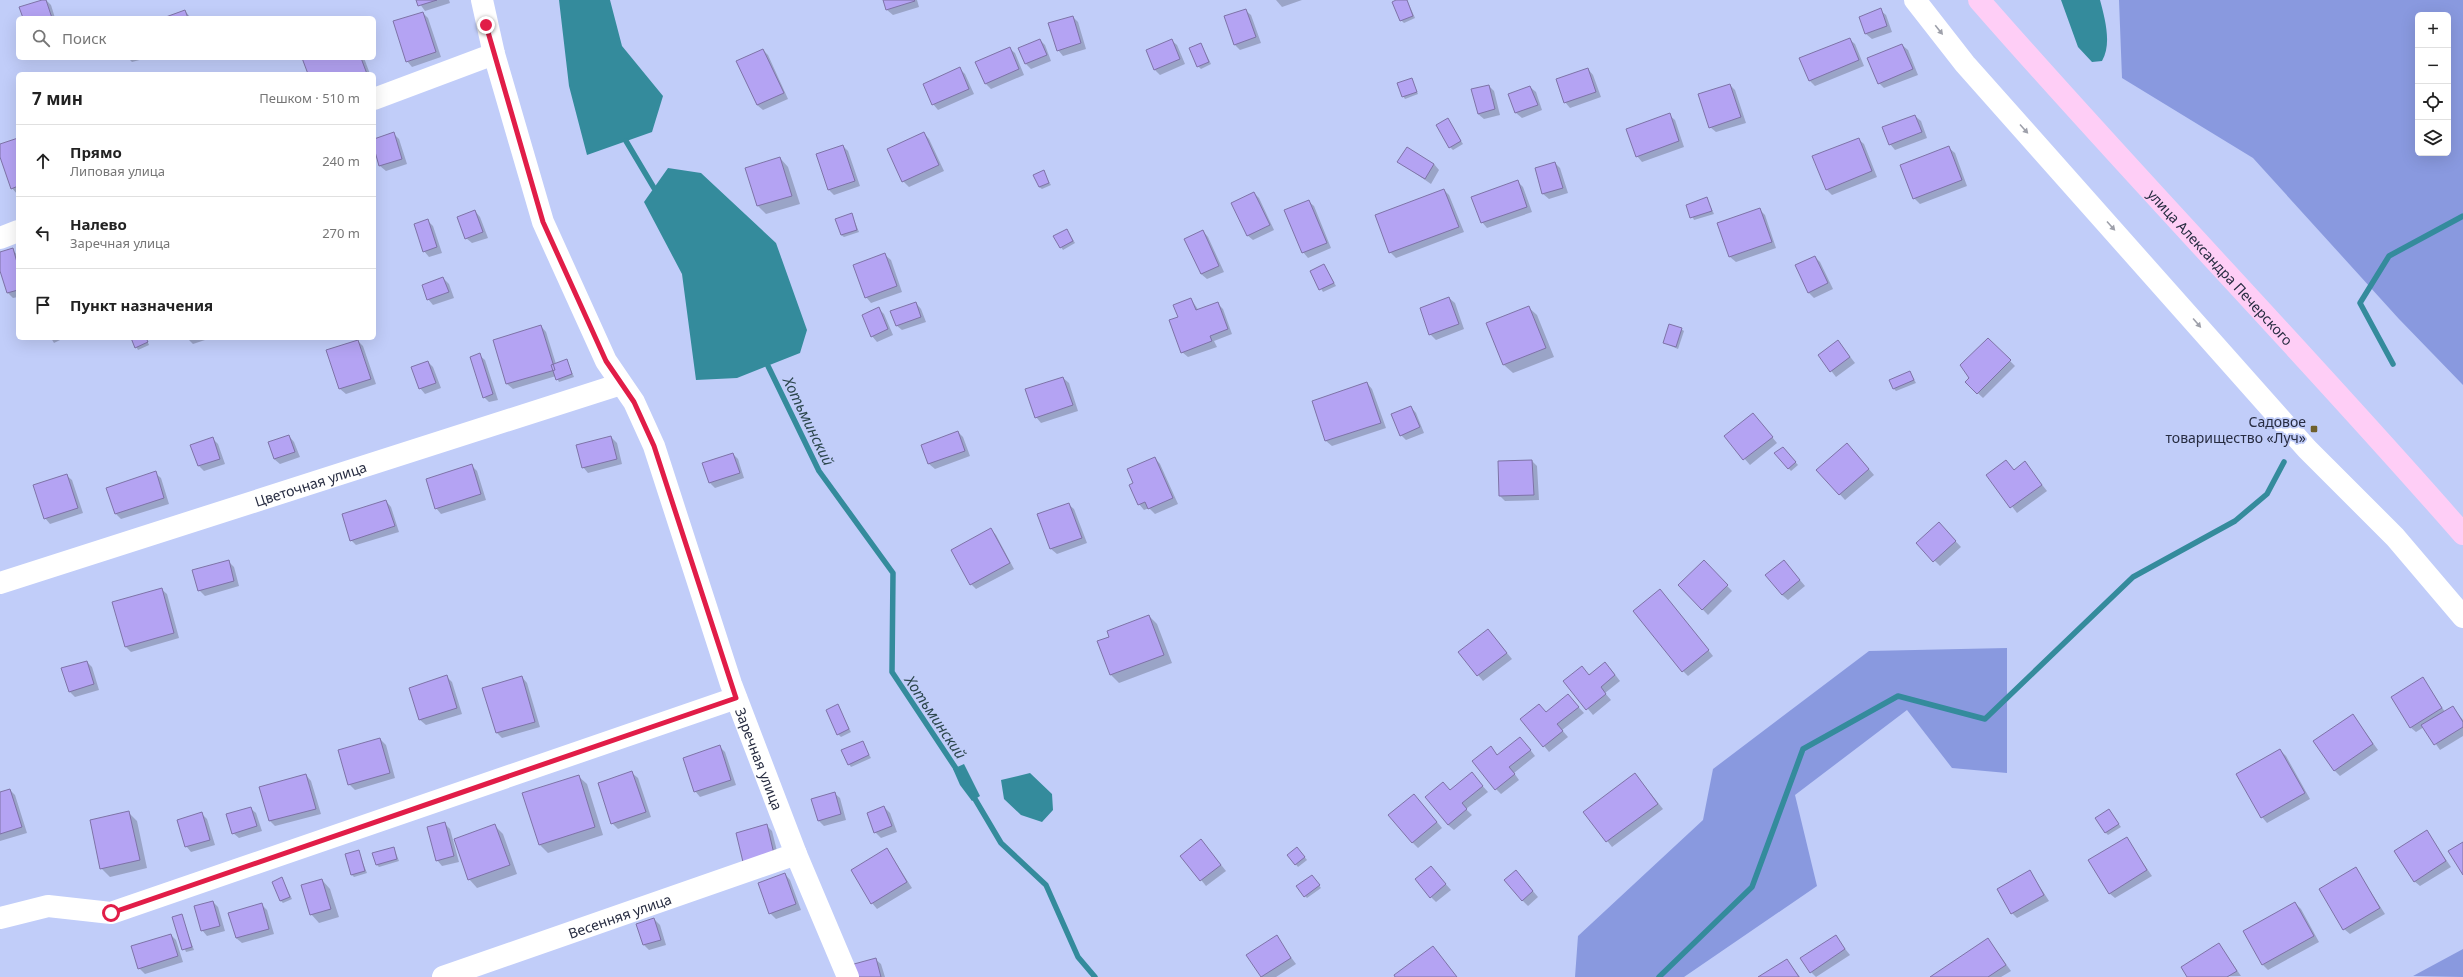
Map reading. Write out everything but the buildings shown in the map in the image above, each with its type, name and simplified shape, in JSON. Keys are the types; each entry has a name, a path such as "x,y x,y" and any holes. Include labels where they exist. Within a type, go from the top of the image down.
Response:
{"main road":[{"name":"улица Александра Печерского","path":"1979,0 2082,118 2251,299 2463,534"}],"street":[{"name":"Заречная улица","path":"482,0 494,54 543,222 606,361 634,402 654,446 736,698 796,854 848,977"},
{"path":"1915,0 1966,64 2307,449 2395,537 2463,617"},
{"path":"376,98 494,54"},
{"path":"0,238 16,233"},
{"name":"Цветочная улица","path":"0,583 621,384"},
{"path":"0,918 48,906 111,913 736,698"},
{"name":"Весенняя улица","path":"444,977 796,854"}],"shaded area":[{"path":"559,0 610,0 622,46 663,96 652,132 587,155 569,86"},
{"path":"2061,0 2100,0 2107,31 2107,47 2102,61 2092,62 2078,47"},
{"path":"2119,0 2463,0 2463,385 2399,319 2253,158 2122,78"},
{"path":"668,168 701,173 776,243 807,330 800,353 737,378 696,380 682,274 644,202"},
{"path":"2007,648 2007,773 1952,768 1907,710 1795,795 1817,886 1684,977 1575,977 1578,936 1703,820 1713,769 1869,651"},
{"path":"964,764 980,796 972,801 960,785 953,769"},
{"path":"1030,773 1052,794 1053,810 1042,822 1021,815 1004,799 1001,780"},
{"path":"2463,949 2463,977 2413,976"}],"waterway":[{"name":"Хотьминский","path":"626,141 654,188"},
{"path":"2393,364 2360,303 2389,256 2463,216"},
{"name":"Хотьминский","path":"768,366 819,471 893,573 892,672 959,773"},
{"path":"1659,977 1752,887 1803,749 1898,696 1985,719 2133,577 2235,521 2267,494 2284,462"},
{"name":"Хотьминский","path":"972,794 1001,843 1046,885 1078,957 1095,977"}],"place":[{"name":"Садовое товарищество «Луч»","path":"2314,429"}],"route":[{"path":"111,913 736,698 654,446 634,402 606,361 543,222 486,25"}]}
